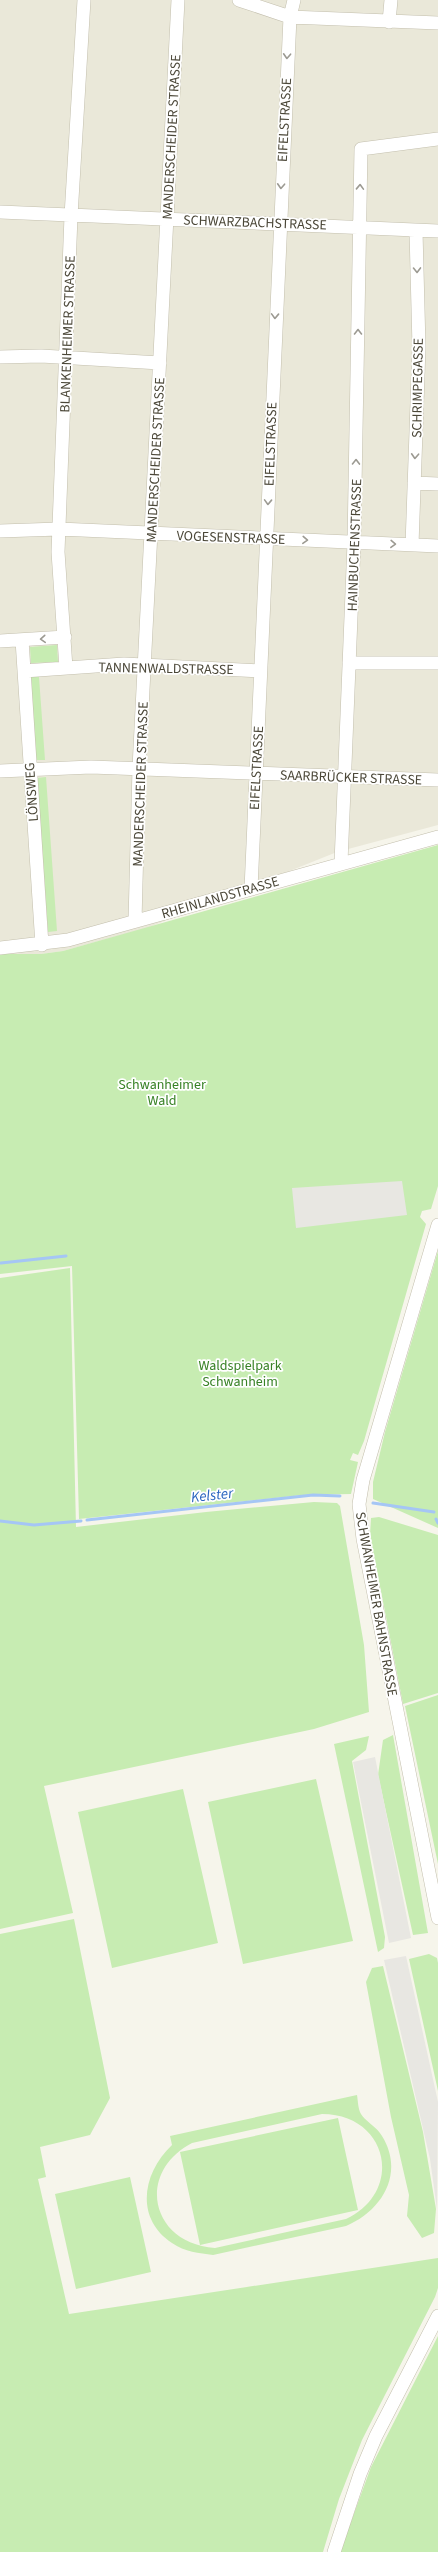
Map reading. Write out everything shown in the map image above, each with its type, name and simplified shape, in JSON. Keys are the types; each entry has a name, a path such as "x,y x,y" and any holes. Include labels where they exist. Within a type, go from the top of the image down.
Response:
{"street":[{"name":"BLANKENHEIMER STRASSE","path":"66,668 58,552 67,358 71,216 84,0"},
{"name":"MANDERSCHEIDER STRASSE","path":"135,921 139,768 178,0"},
{"path":"239,0 290,17 438,23"},
{"name":"EIFELSTRASSE","path":"251,889 279,224 290,17 294,0"},
{"path":"390,22 391,0"},
{"name":"HAINBUCHENSTRASSE","path":"341,863 346,777 354,543 361,148 438,139"},
{"name":"SCHWARZBACHSTRASSE","path":"0,212 71,216 359,226 416,231 438,231"},
{"name":"SCHRIMPEGASSE","path":"412,545 419,347 416,231"},
{"path":"0,357 160,362"},
{"path":"414,483 438,484"},
{"name":"VOGESENSTRASSE","path":"0,531 59,529 438,546"},
{"path":"0,641 64,637"},
{"name":"LÖNSWEG","path":"22,640 29,769 42,945"},
{"path":"349,663 438,663"},
{"name":"TANNENWALDSTRASSE","path":"24,671 145,665 260,671"},
{"name":"SAARBRÜCKER STRASSE","path":"0,771 29,769 139,768 438,780"},
{"name":"RHEINLANDSTRASSE","path":"0,948 42,945 135,921 438,837"},
{"name":"SCHWANHEIMER BAHNSTRASSE","path":"438,1225 405,1341 382,1412 363,1480 359,1504 363,1539 438,1918"},
{"path":"334,2552 360,2474 373,2442 438,2316"}],"shaded area":[{"path":"0,0 438,0 438,825 337,852 147,928 63,951 41,954 0,954"},
{"path":"402,1181 407,1215 296,1228 292,1188"},
{"path":"375,1757 411,1938 389,1943 353,1762"},
{"path":"406,1956 438,2102 437,2209 430,2159 384,1960"}],"green space":[{"path":"57,645 58,662 31,663 30,647"},
{"path":"30,677 39,677 45,760 36,760"},
{"path":"46,777 57,931 48,932 37,778"},
{"name":"Schwanheimer Wald","path":"438,845 438,1186 431,1209 422,1211 420,1217 426,1224 364,1441 358,1455 353,1453 350,1460 358,1462 351,1494 303,1495 79,1519 72,1266 0,1274 0,954 41,954 63,951"},
{"path":"438,1251 438,1528 373,1499 373,1482 385,1432"},
{"path":"70,1268 76,1527 206,1512 314,1502 337,1503 340,1506 364,1645 369,1712 314,1729 44,1786 73,1913 0,1929 0,1278"},
{"path":"379,1517 438,1535 438,1693 403,1704 370,1535 371,1518"},
{"path":"438,1695 438,1864 405,1706"},
{"path":"393,1735 428,1933 413,1935 378,1775 383,1740"},
{"path":"369,1736 366,1750 352,1761 385,1937 384,1948 378,1952 334,1744"},
{"path":"316,1779 353,1941 243,1964 208,1802"},
{"path":"183,1789 218,1943 112,1968 78,1812"},
{"path":"74,1919 110,2098 90,2135 40,2147 46,2177 38,2179 69,2314 438,2258 438,2288 435,2297 362,2440 339,2499 323,2552 0,2552 0,1934"},
{"path":"429,1954 437,1958 438,1963 438,2091 409,1959"},
{"path":"383,1966 423,2132 436,2209 434,2233 422,2238 407,2216 409,2195 391,2117 366,1982 372,1968"},
{"path":"357,2095 361,2114 380,2133 389,2150 391,2164 390,2177 386,2189 379,2201 370,2211 346,2226 213,2255 197,2253 177,2246 160,2233 152,2221 148,2208 147,2195 149,2181 154,2168 172,2145 170,2136","holes":["322,2114 344,2117 362,2126 374,2140 381,2156 382,2173 376,2191 365,2206 346,2219 215,2248 193,2244 176,2234 165,2221 158,2205 157,2188 163,2172 174,2156 192,2143"]},
{"path":"338,2118 358,2210 200,2245 180,2152"},
{"path":"130,2177 151,2272 76,2289 55,2194"},
{"path":"438,2336 438,2552 340,2552 371,2467"}],"waterway":[{"path":"1,1263 66,1256"},
{"name":"Kelster","path":"87,1520 313,1495 340,1496"},
{"name":"Kelster","path":"373,1503 434,1512"},
{"name":"Kelster","path":"436,1519 438,1523"},
{"name":"Kelster","path":"0,1521 34,1525 81,1521"}],"park label":[{"name":"Waldspielpark Schwanheim","path":"240,1374"}]}
